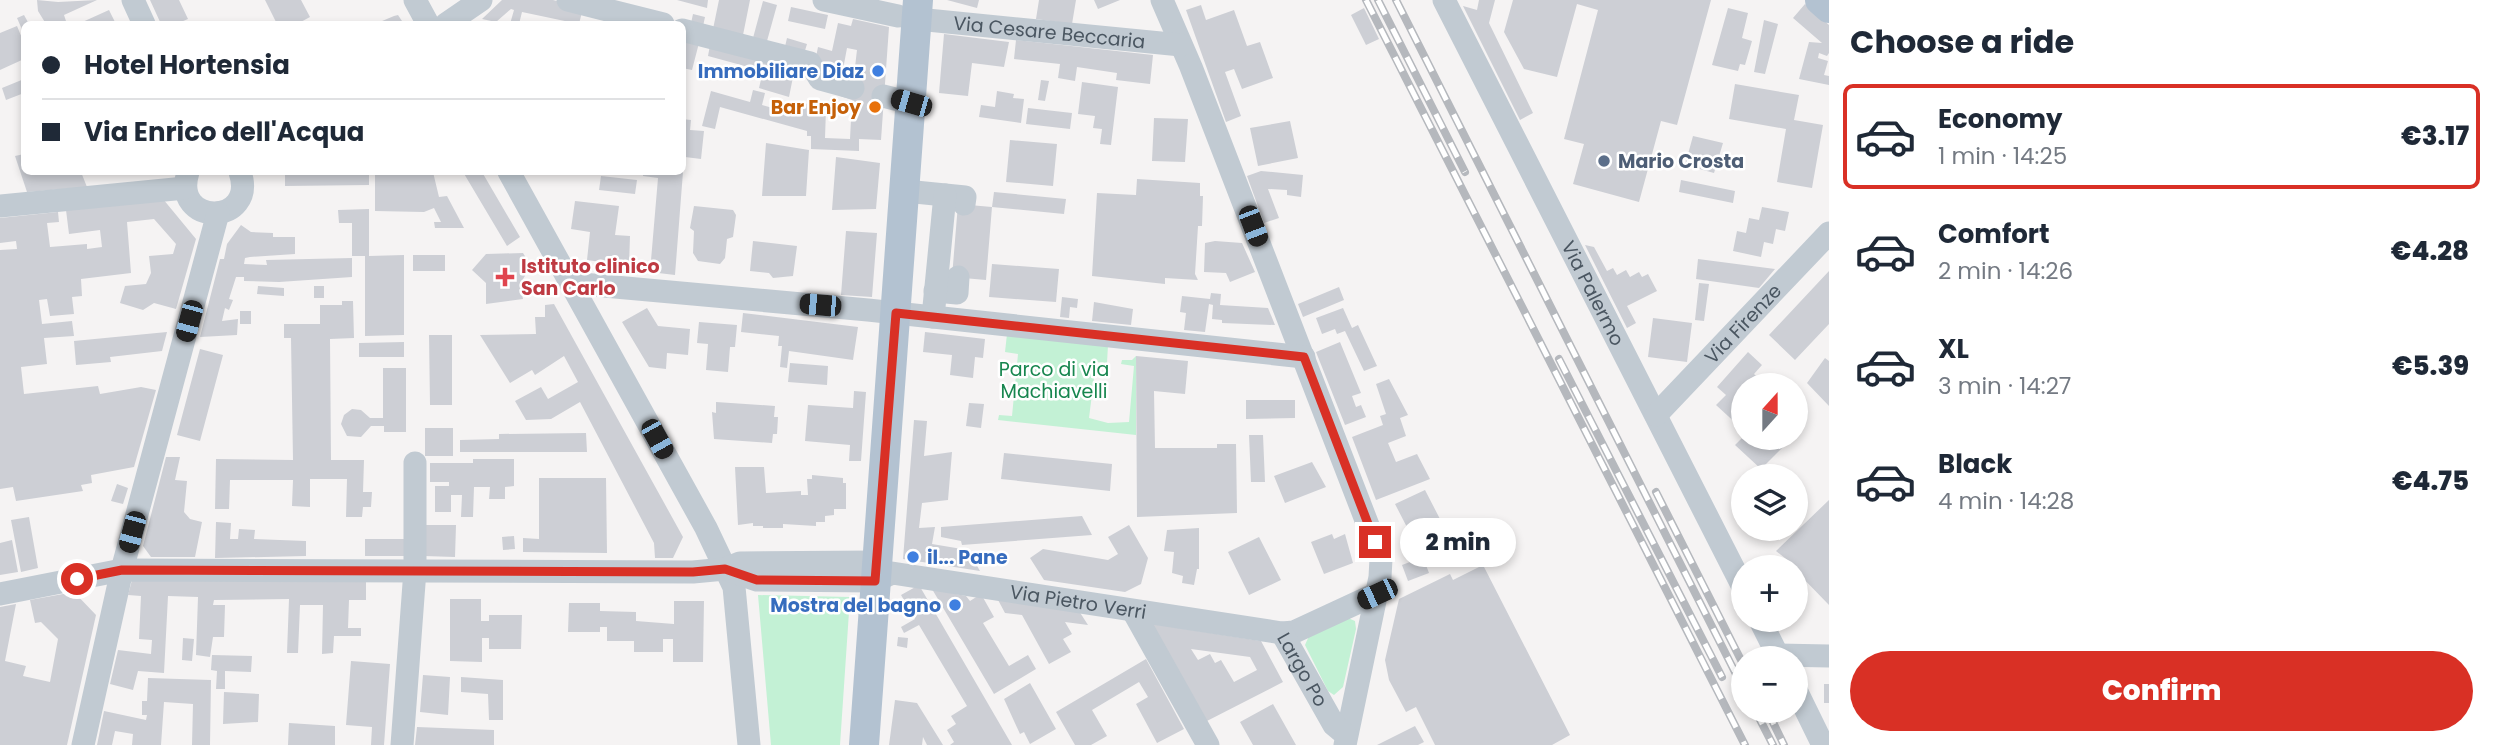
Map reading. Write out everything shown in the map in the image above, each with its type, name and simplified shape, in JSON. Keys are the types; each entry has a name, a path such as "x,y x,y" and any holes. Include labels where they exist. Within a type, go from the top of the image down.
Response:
{"main road":[{"path":"1821,0 1829,8"},
{"path":"864,745 905,191 897,100 906,12"}],"street":[{"path":"133,0 143,21"},
{"path":"415,0 426,21"},
{"path":"450,21 481,0"},
{"path":"568,0 651,21"},
{"name":"Via Cesare Beccaria","path":"824,0 1181,45"},
{"path":"1162,0 1379,553 1382,564 1377,594"},
{"name":"Via Palermo","path":"1444,0 1731,563"},
{"path":"686,31 810,63 820,79 853,88"},
{"path":"0,206 186,180 190,202 197,209 218,213 232,208 239,200 243,191 241,175"},
{"path":"511,175 706,528 734,587 750,745"},
{"path":"905,191 955,200 935,291 933,317"},
{"path":"83,745 122,570 218,213"},
{"name":"Via Firenze","path":"1656,415 1829,233"},
{"path":"935,291 957,293 958,277"},
{"path":"570,283 896,313 1304,357"},
{"path":"402,745 415,569 415,463"},
{"path":"0,594 122,570 693,572 725,569"},
{"name":"Via Pietro Verri","path":"725,569 757,580 876,571 1282,633"},
{"path":"77,579 113,607"},
{"name":"Largo Po","path":"1345,740 1282,633 1294,632 1377,594"},
{"name":"Largo Po","path":"1345,740 1377,594"},
{"path":"1133,611 1208,745"},
{"path":"1808,656 1829,656"},
{"path":"1808,714 1823,745"}],"green space":[{"name":"Parco di via Machiavelli","path":"1007,334 1108,345 1107,363 1096,362 1089,418 1108,423 1129,422 1134,366 1121,364 1122,360 1132,360 1136,356 1136,435 998,420 999,415 1012,416 1018,354 1005,352"},
{"path":"758,595 850,597 840,745 771,745"},
{"path":"1348,618 1355,621 1356,629 1343,687 1334,695 1328,691 1305,645 1309,636"}],"building":[{"path":"37,0 97,0 64,15 66,21 44,21 38,11"},
{"path":"150,0 179,0 188,19 160,21"},
{"path":"265,0 301,0 310,17 303,21 276,21"},
{"path":"502,0 553,0 583,8 580,21 565,21 522,12 520,21 511,21 514,10 511,9 497,21 482,19"},
{"path":"677,0 708,0 707,8"},
{"path":"719,0 750,0 743,35 713,29"},
{"path":"947,0 979,0 977,8"},
{"path":"1039,0 1076,0 1072,24 1036,19"},
{"path":"1094,0 1120,0 1098,9"},
{"path":"1479,0 1495,0 1489,23 1533,113 1520,120 1463,6 1477,10"},
{"path":"1513,0 1711,0 1677,125 1661,121 1639,202 1573,184 1584,144 1564,139 1598,10 1577,4 1557,77 1524,69 1504,32"},
{"path":"763,1 777,5 767,41 753,38"},
{"path":"1805,4 1829,25 1829,53 1827,56 1819,53 1818,58 1828,61 1824,75 1829,76 1829,85 1799,79 1809,42 1822,43 1793,18"},
{"path":"1201,5 1206,20 1234,10 1247,46 1260,42 1273,78 1242,89 1234,69 1225,72 1241,116 1226,122 1186,10"},
{"path":"791,7 828,15 825,29 788,21"},
{"path":"1364,8 1379,39 1366,45 1351,15"},
{"path":"1728,8 1748,13 1742,38 1752,41 1745,65 1740,64 1738,71 1712,65"},
{"path":"109,10 114,21 85,21"},
{"path":"693,14 705,17 702,31 690,28"},
{"path":"24,15 27,21 21,21 21,27 17,18"},
{"path":"398,15 402,21 382,21"},
{"path":"853,19 889,27 881,140 859,139 859,151 811,149 811,136 807,136 807,131 720,107 715,129 702,126 711,91 750,102 753,90 765,93 762,105 794,114 795,102 808,104 808,108 826,109 825,138 850,139 852,100 840,96 852,92 857,50 847,48 841,80 824,75 816,57 818,47 832,51 838,23 851,26"},
{"path":"1764,20 1778,24 1765,74 1754,72"},
{"path":"17,26 21,36 21,60 0,70 0,33"},
{"path":"944,34 1009,42 1004,67 972,63 968,96 939,93"},
{"path":"787,38 807,44 803,57 784,51"},
{"path":"686,40 699,43 692,70 686,69"},
{"path":"711,40 786,60 783,70 794,72 789,97 759,88 763,71 708,56"},
{"path":"1016,40 1153,55 1150,84 1116,80 1117,73 1077,67 1075,81 1058,78 1060,64 1014,59"},
{"path":"21,80 21,94 6,100 2,88"},
{"path":"1041,80 1049,81 1045,101 1038,100"},
{"path":"1082,82 1118,87 1111,145 1100,144 1102,129 1093,128 1095,116 1078,114"},
{"path":"1735,84 1799,95 1794,120 1823,125 1812,188 1777,182 1786,129 1729,119"},
{"path":"997,91 1014,94 1013,98 1024,99 1021,123 979,117 981,105 995,107"},
{"path":"1028,108 1072,113 1070,129 1026,124"},
{"path":"1154,118 1188,119 1185,162 1152,161"},
{"path":"686,119 691,120 690,130 704,131 701,159 686,157"},
{"path":"1290,121 1298,158 1258,166 1250,128"},
{"path":"1693,136 1723,143 1714,173 1685,165"},
{"path":"1010,140 1057,144 1053,186 1006,182"},
{"path":"766,143 809,150 806,196 762,196"},
{"path":"21,155 21,174 15,156"},
{"path":"836,157 880,163 876,209 832,210"},
{"path":"1261,171 1303,175 1301,197 1287,195 1287,190 1268,189 1279,218 1264,223 1247,176"},
{"path":"21,175 82,175 87,187 27,192"},
{"path":"285,175 369,175 369,185 285,186"},
{"path":"375,175 434,175 439,197 447,196 464,228 435,228 434,222 441,222 434,208 424,212 375,211"},
{"path":"465,175 484,175 520,237 507,246"},
{"path":"683,175 675,275 650,272 658,178 643,176"},
{"path":"601,176 637,180 635,194 599,190"},
{"path":"1137,179 1200,183 1200,196 1203,196 1195,274 1198,280 1165,278 1165,284 1092,276 1097,193 1136,195"},
{"path":"1681,180 1735,191 1733,203 1679,192"},
{"path":"994,192 1066,199 1064,214 992,207"},
{"path":"163,199 196,239 176,309 154,303 143,310 120,303 125,286 146,284 151,273 149,256 173,254 176,244 154,219 127,222 131,273 81,279 82,296 72,297 74,314 50,316 47,299 39,300 42,324 72,321 74,336 44,338 47,364 21,367 24,394 98,386 100,394 141,387 156,390 134,467 91,475 92,483 81,485 83,491 16,501 13,487 0,489 0,250 17,249 16,241 0,243 0,218 58,212 59,222 47,223 50,247 87,244 87,249 102,247 100,230 69,234 66,210"},
{"path":"575,201 619,206 615,235 630,236 629,266 587,260 590,232 571,229"},
{"path":"958,204 992,207 986,280 952,277"},
{"path":"694,206 733,210 736,215 733,237 727,239 725,258 720,264 698,261 693,253 694,231 690,228"},
{"path":"1762,207 1789,212 1785,231 1776,229 1773,244 1764,242 1761,257 1733,251 1737,231 1746,233 1749,218 1759,220"},
{"path":"369,209 369,256 404,255 404,335 365,336 365,256 352,256 352,223 339,223 338,210"},
{"path":"241,225 251,232 273,233 273,237 295,237 295,254 250,257 245,258 244,264 267,265 266,260 352,258 352,277 279,282 244,281 244,277 236,277 229,299 233,300 229,310 225,308 222,321 238,319 237,335 200,337 220,259 224,259 227,244"},
{"path":"846,231 877,233 872,297 841,295"},
{"path":"753,241 797,246 793,276 773,278 769,273 750,271"},
{"path":"1205,243 1242,243 1255,272 1230,282 1226,273 1204,272"},
{"path":"1585,245 1594,247 1607,271 1613,268 1617,275 1626,270 1630,277 1639,272 1642,277 1648,274 1657,291 1627,306 1636,323 1627,328"},
{"path":"523,253 531,266 520,284 523,299 486,304 486,283 472,270 486,254"},
{"path":"413,255 445,255 445,271 413,271"},
{"path":"1698,259 1775,269 1759,288 1696,279"},
{"path":"992,264 1059,269 1056,302 989,297"},
{"path":"1829,271 1829,324 1795,360 1769,335"},
{"path":"1699,283 1709,284 1704,321 1695,320"},
{"path":"258,286 284,288 284,296 257,294"},
{"path":"314,286 324,286 324,298 314,298"},
{"path":"1339,287 1344,300 1303,317 1298,304"},
{"path":"1211,293 1221,294 1220,305 1268,308 1275,325 1222,323 1222,320 1212,319 1213,305 1209,304 1205,332 1184,330 1186,313 1180,312 1182,296 1210,299"},
{"path":"1062,297 1078,299 1077,308 1070,307 1069,318 1060,317"},
{"path":"342,301 353,301 354,338 330,339 331,460 364,460 363,492 372,492 371,507 363,507 362,517 346,517 347,479 310,479 310,507 292,506 293,480 230,480 229,509 215,509 216,459 293,460 291,338 284,338 284,324 320,324 320,305 342,305"},
{"path":"1094,302 1133,309 1131,325 1092,321"},
{"path":"554,304 683,537 673,558 655,558 654,543 580,402 551,419 526,420 515,401 541,387 548,399 578,382 564,356 535,375 532,370 510,383 480,335 536,334 535,317 545,317 545,305"},
{"path":"647,308 658,326 690,329 688,355 667,353 666,369 649,367 622,322"},
{"path":"1343,308 1352,328 1358,325 1377,366 1364,371 1345,331 1337,334 1335,329 1322,334 1316,318"},
{"path":"240,311 251,311 251,324 240,324"},
{"path":"743,313 858,327 853,360 789,351 787,368 780,367 782,346 778,346 779,336 741,332"},
{"path":"1653,318 1692,323 1687,362 1648,357"},
{"path":"699,322 737,325 735,347 730,347 728,372 706,370 708,344 697,343"},
{"path":"167,332 162,351 110,357 111,362 76,365 74,341"},
{"path":"925,332 985,339 983,358 975,357 973,378 950,375 952,355 923,352"},
{"path":"429,335 452,335 452,405 430,405"},
{"path":"404,342 404,357 359,357 359,343"},
{"path":"1340,342 1361,393 1352,396 1356,407 1361,405 1366,417 1345,425 1316,352"},
{"path":"200,349 223,355 200,441 177,435"},
{"path":"1748,352 1762,365 1755,373 1731,373 1731,419 1716,405 1726,395 1717,387"},
{"path":"1136,356 1188,361 1185,394 1154,391 1155,448 1217,448 1217,444 1236,444 1237,513 1137,517"},
{"path":"1825,358 1829,361 1829,406 1808,384"},
{"path":"790,363 828,366 827,385 788,382"},
{"path":"383,368 406,368 406,432 384,432 384,426 371,426 361,437 347,436 341,424 344,415 352,409 361,410 370,418 383,418"},
{"path":"1389,379 1408,415 1400,418 1406,436 1388,443 1396,462 1417,454 1430,479 1376,500 1352,437 1383,425 1380,416 1386,414 1376,384"},
{"path":"854,391 866,392 861,461 849,461 850,445 805,441 808,405 853,408"},
{"path":"1246,400 1295,400 1295,418 1246,419"},
{"path":"716,402 775,406 774,417 778,417 777,434 773,434 772,443 714,439 712,412 716,413"},
{"path":"969,403 984,404 981,428 966,426"},
{"path":"914,420 927,421 924,456 952,452 948,500 922,503 919,528 935,527 932,544 968,550 980,571 903,559"},
{"path":"425,428 453,428 453,456 425,456"},
{"path":"586,433 587,452 460,452 460,440 499,439 499,434"},
{"path":"1249,435 1263,435 1265,482 1251,482"},
{"path":"1740,450 1780,450 1766,464 1756,464"},
{"path":"1004,453 1112,464 1110,491 1001,479"},
{"path":"166,457 180,457 175,480 187,481 184,512 190,519 202,522 195,557 151,557 143,546"},
{"path":"473,459 514,459 514,486 505,487 505,499 489,499 490,487 474,487 473,517 461,517 462,495 451,495 451,512 435,512 435,486 449,486 449,482 430,482 430,463 473,463"},
{"path":"1312,462 1326,487 1285,503 1274,476"},
{"path":"735,467 764,467 766,493 801,491 801,495 808,495 807,479 812,479 812,475 843,478 843,483 846,483 846,509 834,509 834,515 825,516 825,522 816,522 816,526 783,524 783,528 763,528 753,526 753,523 738,525"},
{"path":"539,478 606,478 607,553 523,552 523,538 539,539"},
{"path":"117,484 128,488 123,504 111,501"},
{"path":"1425,490 1440,519 1411,535 1395,504"},
{"path":"1829,500 1829,605 1808,583 1808,555 1781,555 1776,551 1786,541 1808,541 1808,520"},
{"path":"1082,516 1092,535 962,545 961,541 941,537 941,527"},
{"path":"29,517 38,568 21,572 11,520"},
{"path":"216,522 231,523 230,539 238,539 239,529 255,530 254,539 306,541 306,556 215,558"},
{"path":"425,525 456,525 455,557 424,556"},
{"path":"1129,525 1148,558 1141,584 1125,592 1044,580 1030,558 1043,549 1108,560 1118,554 1108,537"},
{"path":"1199,528 1199,569 1194,585 1182,583 1183,576 1172,573 1174,552 1164,551 1167,530"},
{"path":"1332,534 1334,539 1345,534 1353,563 1324,574 1311,542"},
{"path":"514,536 515,549 503,550 502,537"},
{"path":"1259,537 1281,580 1249,595 1228,552"},
{"path":"365,539 405,539 404,556 365,556"},
{"path":"12,540 18,572 0,575 0,543"},
{"path":"1461,546 1465,553 1450,561 1446,554"},
{"path":"1423,557 1429,573 1408,581 1402,565"},
{"path":"1483,565 1570,735 1552,745 1435,745 1416,707 1406,712 1389,680 1385,660 1399,599 1450,574 1453,580"},
{"path":"132,580 366,581 366,600 349,600 348,628 361,628 361,636 334,636 333,653 322,654 323,605 300,605 298,653 287,653 289,599 214,600 213,605 225,605 224,637 213,637 210,657 196,655 198,597 168,596 164,673 138,671 133,690 110,684 118,650 151,654 152,640 139,639 141,596 128,595"},
{"path":"919,585 1012,745 950,745 954,742 947,730 956,724 951,716 967,706 919,625 904,633 901,627 915,619 901,595"},
{"path":"932,589 966,596 970,601 981,594 994,617 983,623 1009,666 1028,655 1036,669 994,694"},
{"path":"74,592 96,615 67,745 0,745 0,607 16,604 5,661 26,666 23,676 50,682 58,639 41,622 35,623 30,600"},
{"path":"997,598 1079,611 1088,625 1065,622 1072,634 1063,639 1071,652 1049,664 1022,615 1005,613"},
{"path":"450,599 481,599 481,621 489,621 489,615 522,615 521,649 489,649 489,638 482,638 482,662 450,661"},
{"path":"674,601 704,601 703,662 673,662 673,639 663,639 663,652 634,652 634,641 607,641 607,627 600,627 600,632 568,632 569,603 600,603 600,611 636,612 636,621 674,624"},
{"path":"1147,623 1261,641 1283,682 1203,723","holes":["1191,649 1250,657 1257,670 1234,682 1221,660 1215,663 1210,654 1198,660"]},
{"path":"898,637 908,638 907,648 897,646"},
{"path":"183,638 194,639 192,661 182,660"},
{"path":"212,655 252,656 251,672 225,671 225,689 216,689 217,671 211,670"},
{"path":"1146,659 1184,729 1157,743 1136,704 1148,697 1139,682 1092,710 1107,736 1091,745 1075,745 1056,712"},
{"path":"351,661 390,664 384,745 371,745 372,727 346,725"},
{"path":"423,675 450,677 448,715 420,712"},
{"path":"461,677 503,680 503,720 489,720 488,694 461,692"},
{"path":"148,678 211,680 210,745 192,745 193,704 164,702 161,745 132,745 133,734 115,731 112,745 97,745 104,711 146,720 147,715 142,715 142,701 147,701"},
{"path":"1030,683 1056,729 1030,744 1024,732 1020,734 1004,699"},
{"path":"1824,684 1829,684 1829,703 1824,703"},
{"path":"224,692 259,694 258,722 223,724"},
{"path":"895,700 917,703 943,745 927,745 923,737 922,745 889,745"},
{"path":"1273,704 1296,745 1253,745 1240,722"},
{"path":"289,723 335,726 335,745 288,745"},
{"path":"1415,726 1424,742 1418,745 1377,745"},
{"path":"417,727 494,730 494,745 415,745"}],"railway":[{"path":"1366,0 1745,745"},
{"path":"1378,0 1465,172"},
{"path":"1396,0 1731,664"},
{"path":"1559,359 1722,677"},
{"path":"1656,492 1734,646"},
{"path":"1762,723 1773,745"},
{"path":"1773,723 1784,745"}],"place":[{"name":"Immobiliare Diaz","path":"878,71"},
{"name":"Bar Enjoy","path":"875,107"},
{"name":"Mario Crosta","path":"1604,161"},
{"name":"Istituto clinico San Carlo","path":"505,277"},
{"name":"il... Pane","path":"913,557"},
{"name":"Mostra del bagno","path":"955,605"}],"route":[{"path":"77,579 122,570 693,572 725,569 757,580 875,581 896,313 1304,357 1375,542"}]}
